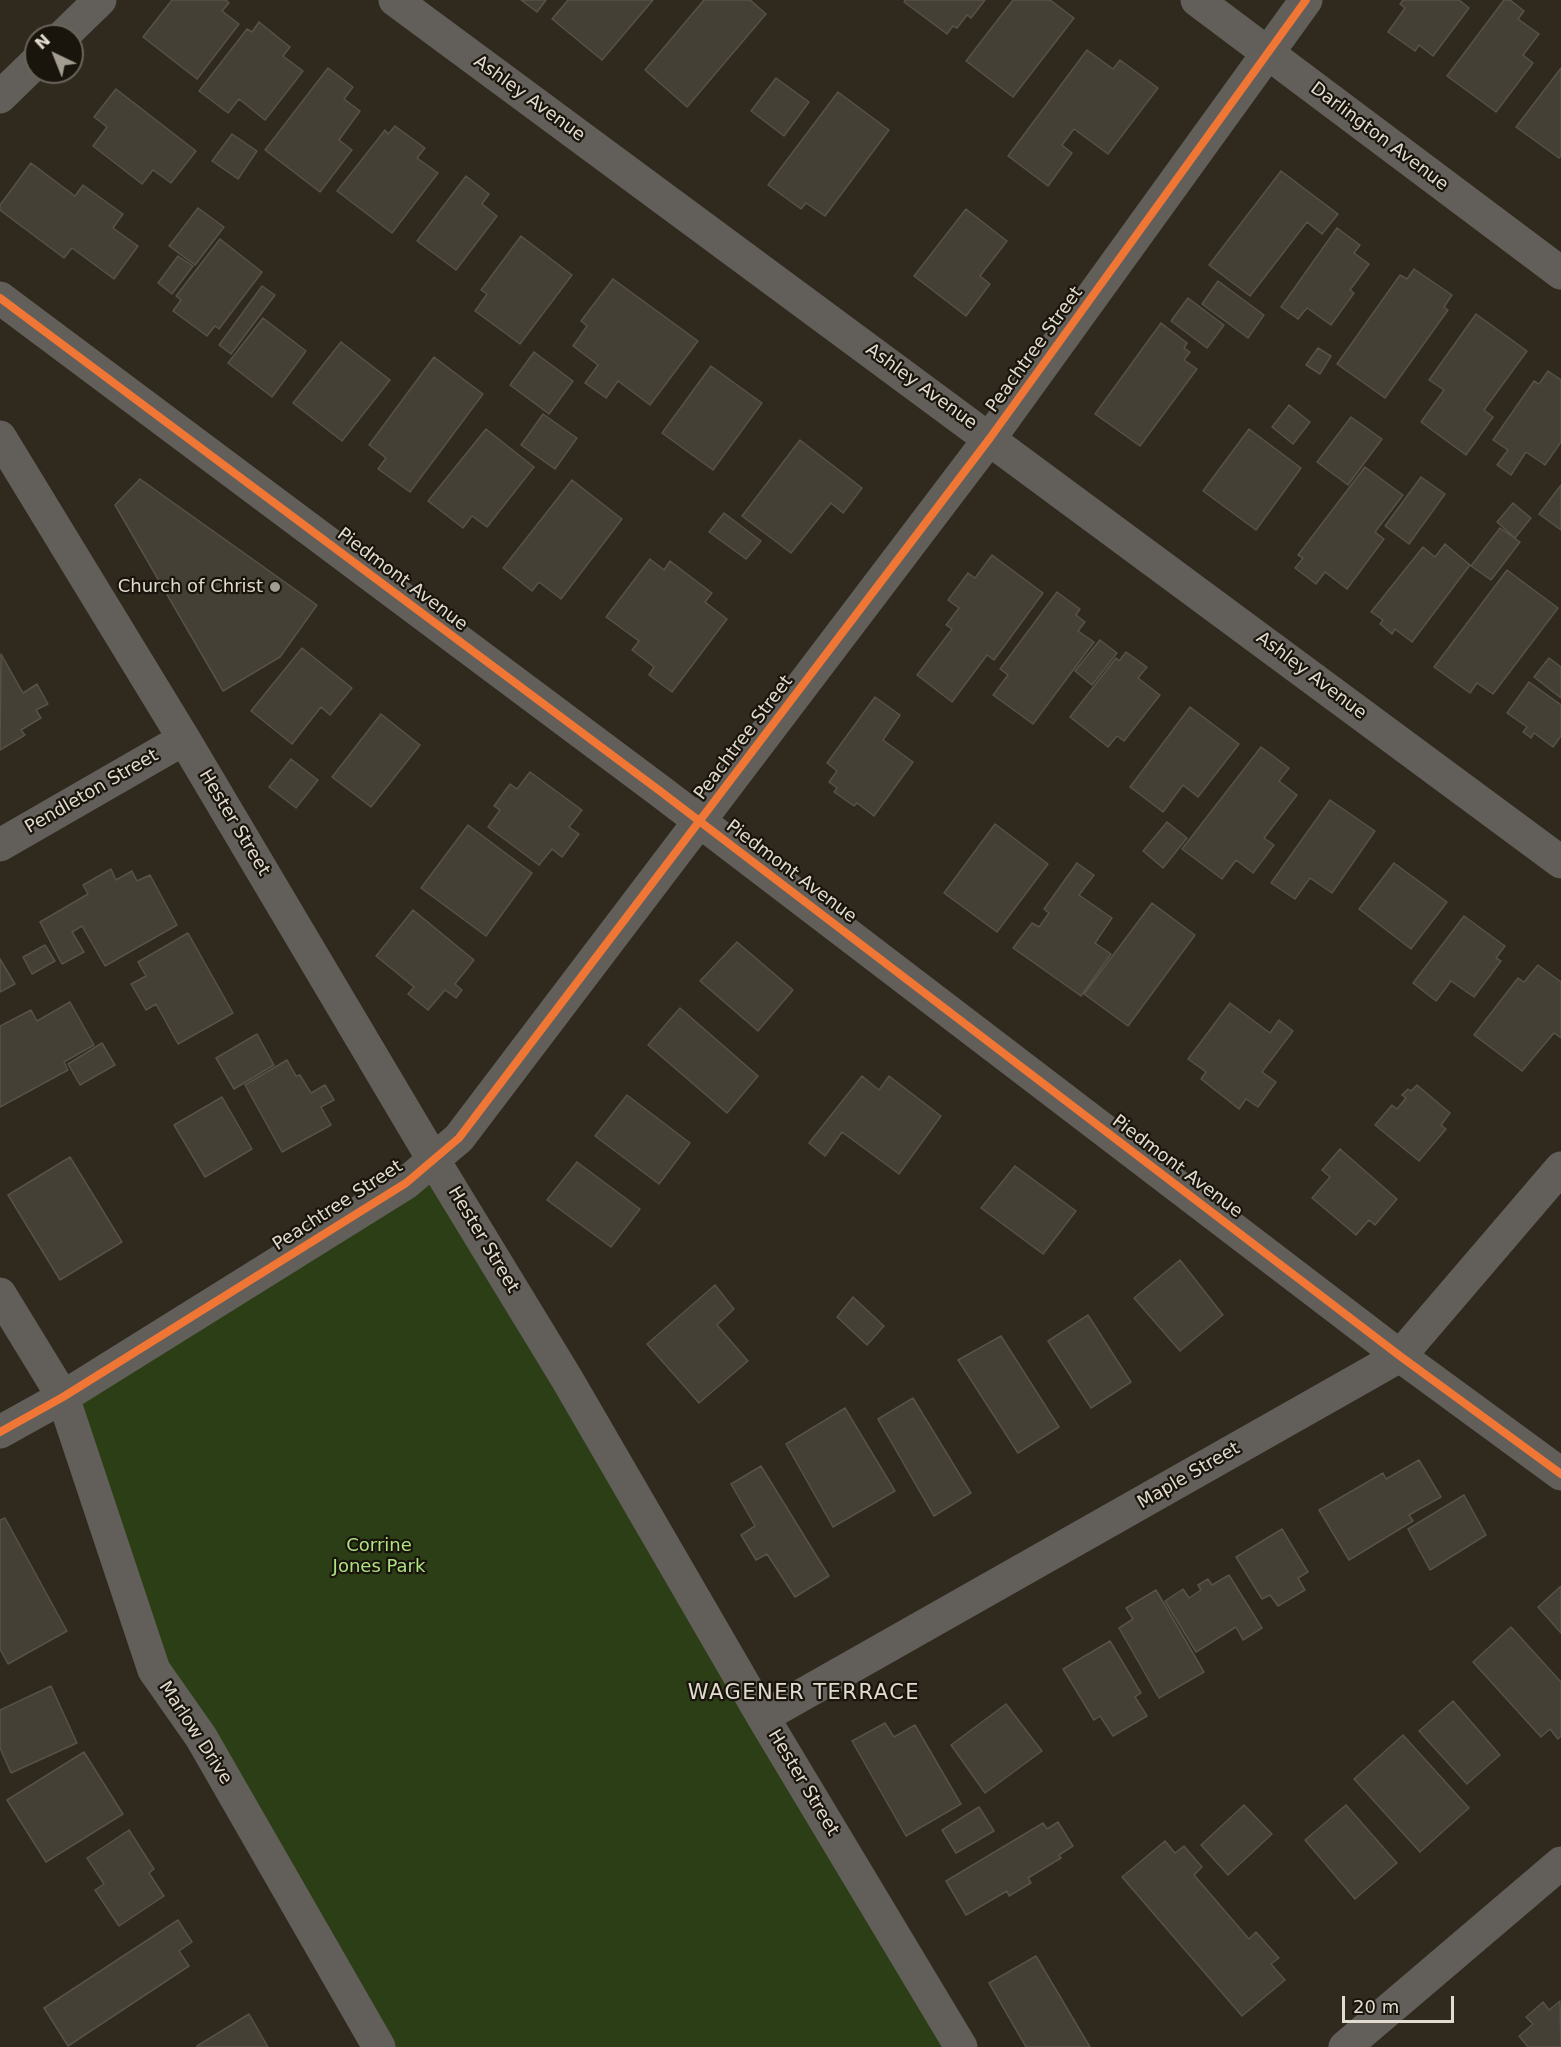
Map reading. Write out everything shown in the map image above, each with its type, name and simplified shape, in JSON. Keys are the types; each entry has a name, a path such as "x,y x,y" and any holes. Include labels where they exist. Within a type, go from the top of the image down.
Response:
{"street":[{"path":"75,24 100,0"},
{"name":"Ashley Avenue","path":"395,0 1561,862"},
{"name":"Darlington Avenue","path":"1197,0 1561,273"},
{"name":"Peachtree Street","path":"0,1432 63,1397 406,1183 459,1138 990,438 1306,0"},
{"path":"0,97 24,74"},
{"name":"Piedmont Avenue","path":"0,298 700,821 1400,1356 1561,1474"},
{"name":"Hester Street","path":"0,437 184,739 433,1159 567,1379 764,1717 961,2047"},
{"name":"Pendleton Street","path":"0,846 184,739"},
{"name":"Maple Street","path":"764,1717 1400,1356 1561,1168"},
{"name":"Marlow Drive","path":"0,1294 63,1397 154,1670 201,1737 379,2047"},
{"path":"1345,2047 1561,1863"}],"green space":[{"name":"Corrine Jones Park","path":"433,1159 961,2047 379,2047 154,1670 63,1397"}],"building":[{"path":"172,0 226,0 229,3 222,11 239,24 197,79 143,37"},
{"path":"521,0 546,0 537,12"},
{"path":"568,0 653,0 602,60 552,19"},
{"path":"704,0 750,0 766,14 687,107 645,70"},
{"path":"905,0 985,0 971,18 967,15 957,28 953,26 947,34 904,2"},
{"path":"1013,0 1050,0 1074,18 1013,97 966,61"},
{"path":"1403,0 1459,0 1469,8 1433,56 1419,45 1415,51 1388,32 1405,8 1400,4"},
{"path":"1504,0 1510,0 1524,11 1518,19 1539,34 1523,55 1533,63 1496,112 1447,76"},
{"path":"259,22 290,47 283,56 303,71 265,120 239,99 228,113 199,91 247,29 252,32"},
{"path":"1087,50 1113,69 1120,60 1158,88 1108,154 1074,129 1062,145 1072,153 1048,186 1008,156"},
{"path":"328,68 353,87 344,99 360,111 339,140 352,150 320,192 265,150"},
{"path":"1561,68 1561,156 1559,158 1516,127"},
{"path":"776,78 809,102 784,136 751,111"},
{"path":"116,89 196,151 171,183 153,170 142,184 93,146 107,127 94,117"},
{"path":"838,92 889,130 825,216 806,203 801,209 768,185"},
{"path":"395,126 425,148 417,158 438,173 392,233 337,191 385,130 388,134"},
{"path":"232,134 257,151 238,179 212,161"},
{"path":"31,163 75,196 83,185 123,214 113,228 138,246 114,279 72,248 64,258 0,210 0,205"},
{"path":"1281,171 1338,214 1322,234 1307,222 1250,296 1209,265"},
{"path":"466,176 489,194 482,204 497,216 456,270 417,241"},
{"path":"198,208 224,227 195,265 169,246"},
{"path":"966,209 1007,241 980,276 990,284 966,316 914,276"},
{"path":"1337,228 1360,245 1354,253 1369,264 1350,290 1354,293 1331,325 1307,308 1298,319 1281,307"},
{"path":"521,236 572,275 520,344 475,311 487,294 481,290"},
{"path":"220,239 262,272 219,329 215,326 207,336 173,311 181,300 176,296"},
{"path":"178,256 193,266 172,294 158,283"},
{"path":"1414,269 1452,295 1444,307 1448,310 1385,398 1337,364 1400,275 1407,279"},
{"path":"613,279 698,341 650,405 618,381 606,398 585,383 598,365 573,346 587,326 581,321"},
{"path":"1218,281 1264,315 1248,338 1202,304"},
{"path":"262,286 275,295 231,354 219,345"},
{"path":"1188,298 1224,325 1207,348 1171,321"},
{"path":"1476,314 1527,351 1484,410 1493,417 1466,455 1421,422 1444,390 1429,380"},
{"path":"263,318 306,351 272,397 228,363"},
{"path":"1161,323 1187,343 1184,348 1190,352 1184,360 1197,369 1140,446 1095,414"},
{"path":"341,342 390,380 342,441 293,403"},
{"path":"1318,348 1331,356 1320,374 1306,365"},
{"path":"534,352 573,381 549,414 510,385"},
{"path":"434,357 483,394 410,492 378,469 386,458 369,445"},
{"path":"711,366 762,403 713,470 662,433"},
{"path":"1548,371 1561,380 1561,442 1545,465 1526,452 1511,475 1497,465 1508,450 1493,440 1534,381 1539,384"},
{"path":"1289,405 1310,422 1293,444 1272,427"},
{"path":"543,414 577,438 555,469 521,445"},
{"path":"1351,417 1382,439 1348,485 1317,462"},
{"path":"486,429 534,467 487,527 472,516 463,528 428,501"},
{"path":"1249,429 1301,468 1256,530 1203,491"},
{"path":"800,440 862,488 843,513 831,503 791,553 742,516"},
{"path":"1365,467 1403,495 1375,532 1384,539 1347,589 1325,572 1316,584 1295,568 1303,558 1298,555"},
{"path":"1421,477 1445,494 1409,544 1385,526"},
{"path":"140,479 317,605 280,657 223,691 115,505"},
{"path":"572,480 622,519 561,599 539,582 532,591 503,568"},
{"path":"1561,485 1561,530 1539,514"},
{"path":"1513,503 1531,518 1515,538 1497,522"},
{"path":"724,513 761,541 746,559 709,532"},
{"path":"1500,528 1520,542 1491,580 1471,566"},
{"path":"1445,544 1470,565 1412,642 1395,629 1392,634 1380,624 1383,620 1371,612 1423,547 1435,557"},
{"path":"992,555 1043,593 994,660 987,655 952,702 917,675 952,629 946,625 959,608 948,600 968,573 975,578"},
{"path":"650,559 664,570 670,561 712,593 705,602 727,619 672,692 649,675 654,667 632,650 639,641 606,617"},
{"path":"1507,570 1558,608 1493,694 1477,683 1470,693 1434,667"},
{"path":"1057,592 1080,609 1076,615 1085,622 1078,631 1094,642 1033,724 993,695 1008,675 1000,669"},
{"path":"1100,640 1117,653 1092,685 1075,671"},
{"path":"302,648 352,688 330,715 321,707 292,744 251,711"},
{"path":"1126,652 1147,667 1138,678 1160,695 1124,741 1117,736 1108,747 1070,717 1116,658 1119,661"},
{"path":"1,654 23,693 37,684 48,704 36,710 41,718 21,730 25,735 0,750"},
{"path":"1549,658 1561,667 1561,698 1534,677"},
{"path":"1529,682 1561,705 1561,736 1553,747 1534,733 1531,738 1523,732 1527,727 1507,713"},
{"path":"875,697 900,715 883,740 913,762 874,816 857,803 854,806 834,792 837,788 829,782 837,771 827,763"},
{"path":"1190,707 1239,744 1198,797 1183,785 1163,812 1130,787"},
{"path":"381,714 420,745 371,807 332,777"},
{"path":"1261,747 1289,768 1279,781 1297,795 1264,838 1274,845 1253,873 1236,860 1222,879 1182,849"},
{"path":"291,759 318,780 296,808 269,787"},
{"path":"530,772 582,810 569,827 579,834 562,857 552,849 539,865 488,827 500,810 494,806 510,784 517,789"},
{"path":"1330,800 1375,831 1332,893 1310,878 1295,899 1271,883"},
{"path":"1167,822 1187,838 1163,868 1143,851"},
{"path":"995,824 1048,864 997,932 944,893"},
{"path":"468,825 532,873 486,936 421,888"},
{"path":"1077,863 1094,875 1079,895 1112,918 1095,943 1111,954 1081,996 1013,948 1032,923 1039,927 1049,913 1044,909"},
{"path":"1394,863 1447,902 1411,949 1359,909"},
{"path":"111,869 116,880 132,871 137,881 150,875 177,925 105,966 82,926 72,932 84,952 62,964 40,922 88,894 83,885"},
{"path":"1152,903 1195,935 1128,1026 1084,994"},
{"path":"413,910 474,960 455,984 462,990 456,998 445,990 428,1010 408,994 414,987 376,956"},
{"path":"1464,916 1505,946 1496,958 1501,961 1474,997 1451,981 1436,1001 1413,983"},
{"path":"188,933 233,1013 178,1044 156,1004 146,1010 131,984 146,976 138,962"},
{"path":"737,942 793,990 758,1031 700,981"},
{"path":"45,945 55,961 32,974 23,957"},
{"path":"0,959 15,984 0,992"},
{"path":"1538,965 1561,982 1561,1038 1554,1033 1522,1071 1474,1035 1518,978 1524,982"},
{"path":"70,1002 94,1045 64,1062 68,1070 0,1107 0,1026 31,1010 37,1021"},
{"path":"1230,1003 1270,1033 1279,1020 1293,1031 1262,1072 1276,1082 1258,1107 1246,1099 1239,1109 1201,1079 1206,1072 1188,1059"},
{"path":"680,1008 758,1076 727,1113 648,1045"},
{"path":"257,1034 274,1065 234,1089 216,1058"},
{"path":"102,1043 115,1065 80,1085 68,1064"},
{"path":"287,1060 296,1076 300,1075 311,1093 325,1085 334,1100 321,1107 331,1125 282,1152 245,1085"},
{"path":"862,1076 879,1090 889,1076 941,1116 899,1174 842,1132 825,1156 809,1143"},
{"path":"1417,1085 1450,1113 1441,1125 1446,1129 1419,1161 1375,1125 1392,1105 1397,1109 1406,1098 1402,1095"},
{"path":"627,1095 690,1143 659,1184 595,1136"},
{"path":"222,1097 252,1149 205,1177 174,1125"},
{"path":"1340,1149 1397,1199 1375,1225 1369,1220 1356,1235 1312,1198 1330,1177 1322,1170"},
{"path":"70,1157 122,1242 60,1280 8,1195"},
{"path":"577,1162 640,1209 611,1247 547,1200"},
{"path":"1015,1166 1076,1211 1043,1254 981,1208"},
{"path":"1180,1260 1223,1315 1180,1351 1134,1298"},
{"path":"715,1285 734,1309 717,1325 748,1361 699,1403 647,1344"},
{"path":"853,1297 884,1326 867,1345 837,1317"},
{"path":"1088,1315 1131,1382 1091,1408 1048,1341"},
{"path":"1001,1336 1059,1427 1018,1453 958,1360"},
{"path":"913,1398 971,1493 934,1516 878,1419"},
{"path":"845,1408 895,1491 833,1527 786,1444"},
{"path":"1419,1460 1441,1497 1409,1515 1413,1521 1349,1560 1319,1510 1383,1473 1386,1479"},
{"path":"761,1466 829,1576 795,1597 767,1554 756,1560 741,1535 755,1526 731,1484"},
{"path":"1464,1495 1486,1535 1430,1570 1408,1529"},
{"path":"5,1518 67,1631 8,1664 0,1649 0,1520"},
{"path":"1282,1529 1308,1572 1298,1578 1305,1590 1278,1606 1270,1595 1262,1599 1236,1557"},
{"path":"1229,1575 1262,1628 1243,1640 1236,1627 1196,1652 1165,1601 1183,1589 1189,1598 1201,1590 1198,1585 1208,1579 1212,1585"},
{"path":"1561,1586 1561,1633 1538,1607"},
{"path":"1156,1590 1204,1672 1159,1698 1119,1628 1133,1619 1126,1608"},
{"path":"1511,1627 1561,1682 1561,1736 1558,1739 1550,1729 1541,1737 1473,1662"},
{"path":"1110,1641 1141,1693 1135,1697 1147,1716 1113,1736 1100,1716 1094,1720 1063,1669"},
{"path":"51,1686 77,1743 11,1773 0,1748 0,1710"},
{"path":"1453,1701 1500,1755 1467,1784 1419,1731"},
{"path":"1006,1704 1042,1751 985,1793 951,1745"},
{"path":"885,1723 894,1737 915,1725 961,1804 906,1836 852,1741"},
{"path":"1403,1735 1469,1808 1420,1852 1354,1779"},
{"path":"84,1752 123,1814 46,1862 7,1800"},
{"path":"1244,1805 1272,1834 1228,1875 1201,1845"},
{"path":"1346,1805 1397,1863 1355,1899 1305,1840"},
{"path":"979,1807 994,1831 956,1853 942,1830"},
{"path":"1058,1822 1073,1846 1059,1855 1061,1858 1028,1878 1031,1883 1009,1896 1007,1891 966,1915 946,1881 1043,1823 1047,1829"},
{"path":"129,1830 154,1869 149,1873 164,1896 119,1926 95,1890 104,1884 87,1858"},
{"path":"1165,1841 1175,1853 1184,1846 1202,1867 1194,1875 1249,1939 1256,1932 1279,1958 1271,1964 1285,1980 1242,2016 1122,1877"},
{"path":"178,1920 192,1942 179,1951 189,1966 68,2046 44,2008"},
{"path":"1036,1956 1090,2047 1026,2047 989,1983"},
{"path":"1560,2001 1561,2047 1528,2047 1519,2036 1533,2024 1526,2017 1543,2002 1549,2010"},
{"path":"249,2014 268,2047 197,2047 197,2046"}],"cycle path":[{"path":"0,1432 63,1397 406,1183 459,1138 990,438 1306,0"},
{"path":"0,298 660,791 1400,1356 1561,1474"}],"place":[{"name":"Church of Christ","path":"275,587"}],"district":[{"name":"WAGENER TERRACE","path":"804,1694"}]}
